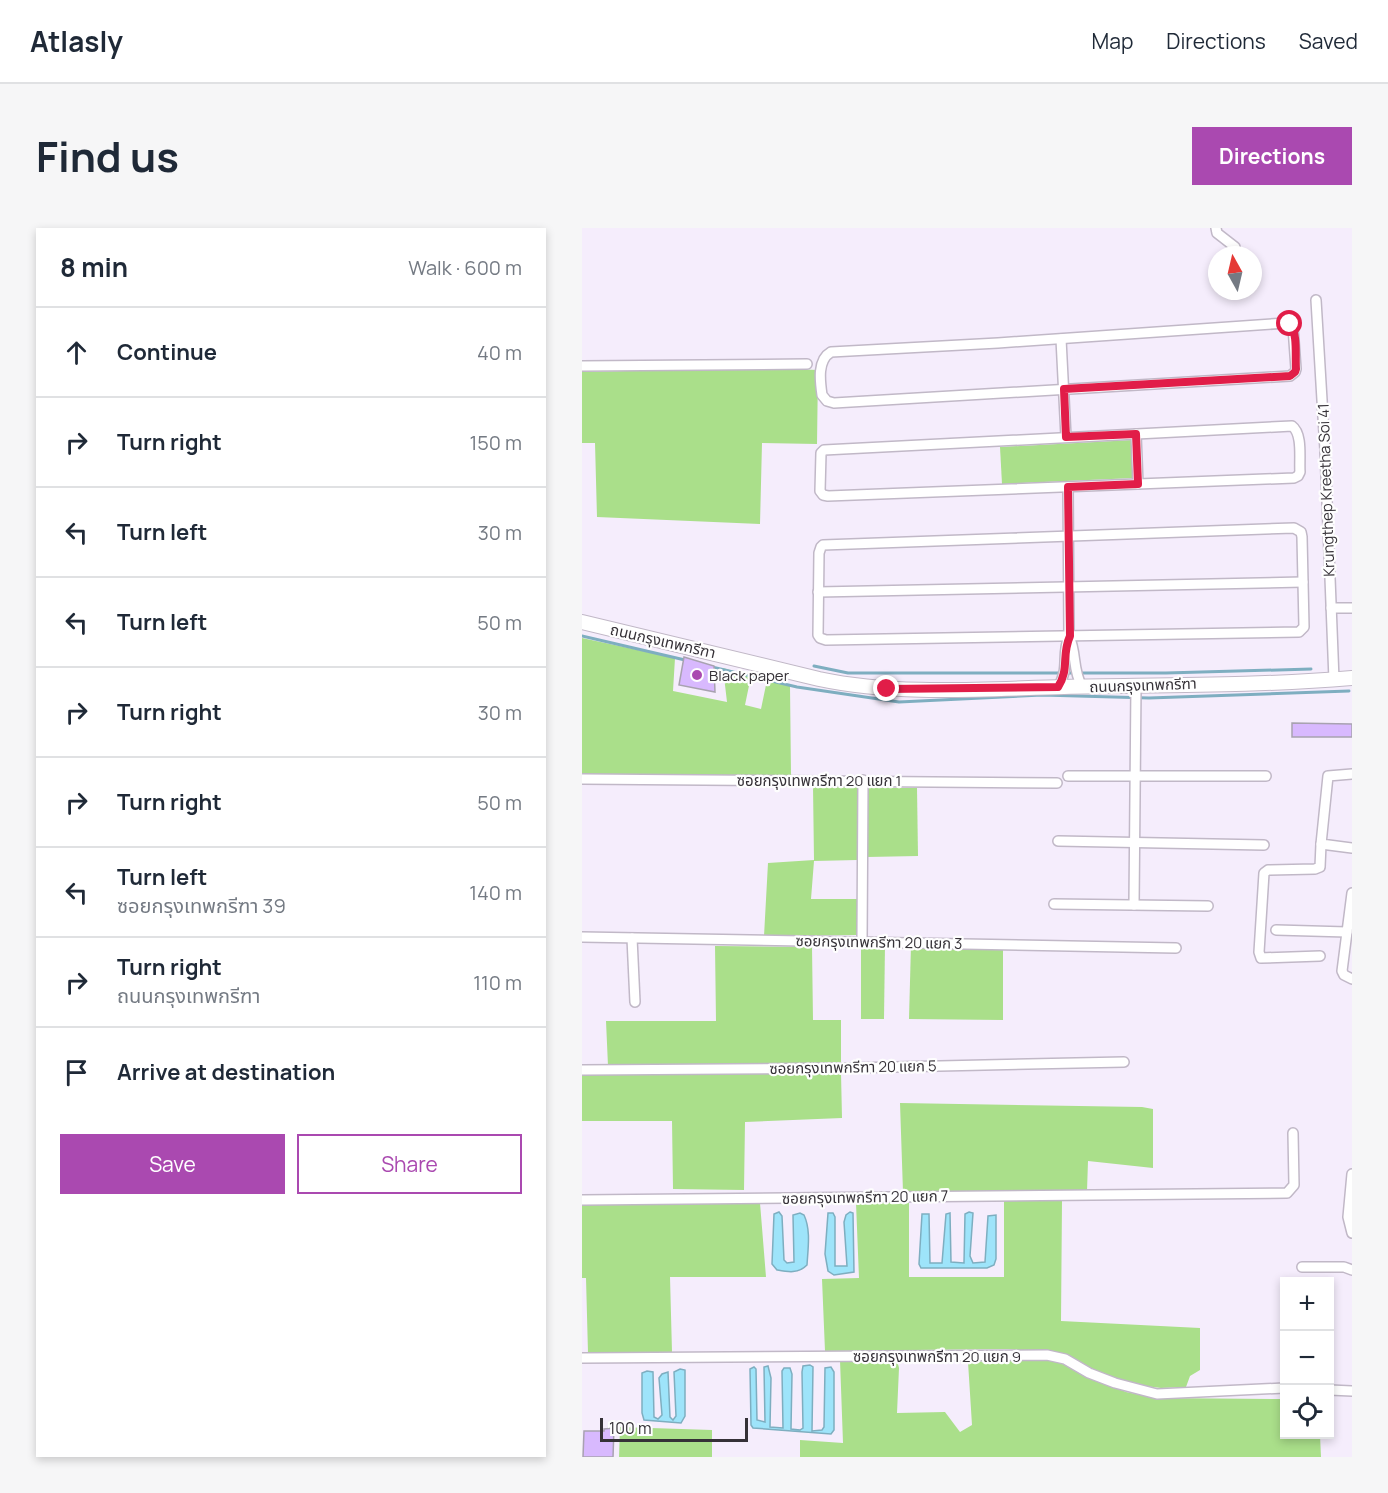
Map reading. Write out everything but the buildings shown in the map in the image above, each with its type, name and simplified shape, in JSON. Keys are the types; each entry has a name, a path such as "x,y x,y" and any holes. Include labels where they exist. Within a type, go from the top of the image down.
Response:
{"main road":[{"name":"ถนนกรุงเทพกรีฑา","path":"582,622 819,679 868,687 908,690 1058,687 1136,689 1352,678"}],"street":[{"path":"1216,228 1217,233 1233,246"},
{"name":"Krungthep Kreetha Soi 41","path":"1316,300 1325,450 1334,680"},
{"path":"1286,323 1293,327 1295,372 1290,376 834,403 827,401 822,395 822,361 831,352 1061,339 1286,323"},
{"path":"1061,339 1066,437"},
{"path":"582,366 807,364"},
{"path":"1292,426 1298,435 1300,472 1294,478 1068,487 828,496 823,495 820,491 821,453 824,450 1066,437 1292,426"},
{"path":"1136,434 1138,484"},
{"path":"1068,487 1070,636 1074,646 1075,671 1083,687"},
{"path":"1294,528 1301,532 1302,537 1304,627 1299,632 1070,636 826,640 818,635 819,553 824,545 1068,537 1294,528"},
{"path":"818,592 1303,582"},
{"path":"1331,608 1352,608"},
{"path":"1058,687 1066,671 1065,646 1070,636"},
{"path":"1134,905 1136,689"},
{"path":"1320,956 1261,958 1259,952 1264,873 1268,870 1315,870 1320,867 1328,776 1352,774"},
{"path":"1068,776 1266,776"},
{"name":"ซอยกรุงเทพกรีฑา 20 แยก 1","path":"582,779 1057,783"},
{"path":"862,941 863,780"},
{"path":"1058,841 1264,845"},
{"path":"1321,844 1352,848"},
{"path":"1352,892 1342,971 1344,975 1352,979"},
{"path":"1054,904 1208,906"},
{"path":"1276,930 1347,932"},
{"name":"ซอยกรุงเทพกรีฑา 20 แยก 3","path":"582,937 1176,948"},
{"path":"632,938 635,1002"},
{"name":"ซอยกรุงเทพกรีฑา 20 แยก 5","path":"582,1071 1124,1062"},
{"name":"ซอยกรุงเทพกรีฑา 20 แยก 7","path":"582,1200 1287,1193 1294,1185 1293,1133"},
{"path":"1352,1174 1348,1217 1352,1233"},
{"path":"1302,1267 1344,1267 1352,1270"},
{"name":"ซอยกรุงเทพกรีฑา 20 แยก 9","path":"582,1358 1047,1355 1065,1359 1089,1373 1115,1383 1157,1394 1280,1388"},
{"path":"1334,1389 1352,1391"}],"green space":[{"path":"760,368 818,370 817,444 762,443 760,524 597,517 595,443 582,443 582,372"},
{"path":"1132,440 1134,478 1002,484 1000,447"},
{"path":"582,638 675,658 673,691 727,702 723,668 751,676 745,705 761,709 767,680 790,686 791,775 582,775"},
{"path":"813,786 860,786 857,860 814,861 811,899 859,899 858,935 764,936 768,863 814,860"},
{"path":"866,788 917,788 918,856 867,857"},
{"path":"861,944 885,945 884,1019 861,1019"},
{"path":"911,945 1003,946 1003,1020 909,1019"},
{"path":"715,946 812,947 813,1020 841,1020 841,1063 608,1066 606,1021 716,1021"},
{"path":"841,1073 842,1118 745,1122 744,1190 673,1189 672,1121 582,1121 582,1074"},
{"path":"900,1103 1153,1109 1153,1168 1088,1161 1087,1191 903,1192"},
{"path":"1004,1201 1062,1201 1061,1321 1200,1328 1200,1370 1190,1376 1186,1387 1161,1388 1137,1385 1103,1374 1060,1353 1007,1349 825,1351 822,1279 859,1278 856,1203 909,1203 909,1277 1004,1277"},
{"path":"760,1203 766,1277 670,1277 672,1352 588,1353 586,1278 582,1278 582,1205"},
{"path":"1051,1359 1126,1392 1156,1398 1280,1399 1280,1439 1320,1439 1321,1457 800,1457 800,1440 843,1443 840,1360 897,1360 899,1368 897,1413 945,1412 960,1432 972,1425 968,1362"},
{"path":"620,1427 712,1430 712,1457 619,1457"}],"water":[{"path":"779,1212 782,1216 784,1260 787,1263 794,1262 793,1215 800,1213 804,1215 808,1227 807,1265 796,1271 777,1270 772,1264 774,1214"},
{"path":"828,1213 833,1213 835,1217 835,1266 847,1266 844,1222 846,1215 853,1213 854,1272 834,1275 828,1271 825,1254"},
{"path":"950,1213 951,1262 964,1263 965,1214 973,1213 970,1256 973,1263 985,1262 988,1216 996,1215 994,1265 987,1268 921,1268 919,1264 922,1214 929,1214 930,1263 942,1263 946,1214"},
{"path":"768,1366 771,1378 770,1427 783,1428 782,1371 784,1368 790,1368 792,1374 791,1429 800,1430 803,1428 802,1372 803,1366 813,1367 812,1431 822,1430 824,1427 825,1368 831,1367 834,1372 834,1430 831,1434 753,1428 751,1425 750,1369 754,1367 756,1369 757,1420 765,1422 764,1367"},
{"path":"680,1369 685,1370 685,1416 681,1423 644,1420 642,1373 653,1372 654,1417 658,1419 662,1415 659,1378 668,1372 670,1417 673,1420 676,1416 674,1372"}],"waterway":[{"path":"582,636 685,660"},
{"path":"814,666 848,673 1061,673"},
{"path":"712,667 797,687 899,702 1042,695 1149,698 1349,691"},
{"path":"1067,673 1311,669"}],"place":[{"name":"Black paper","path":"697,675"}],"route":[{"path":"887,689 1058,687 1066,671 1065,646 1070,636 1068,487 1138,484 1136,434 1066,437 1064,389 1290,376 1296,369 1294,334 1290,324"}]}
